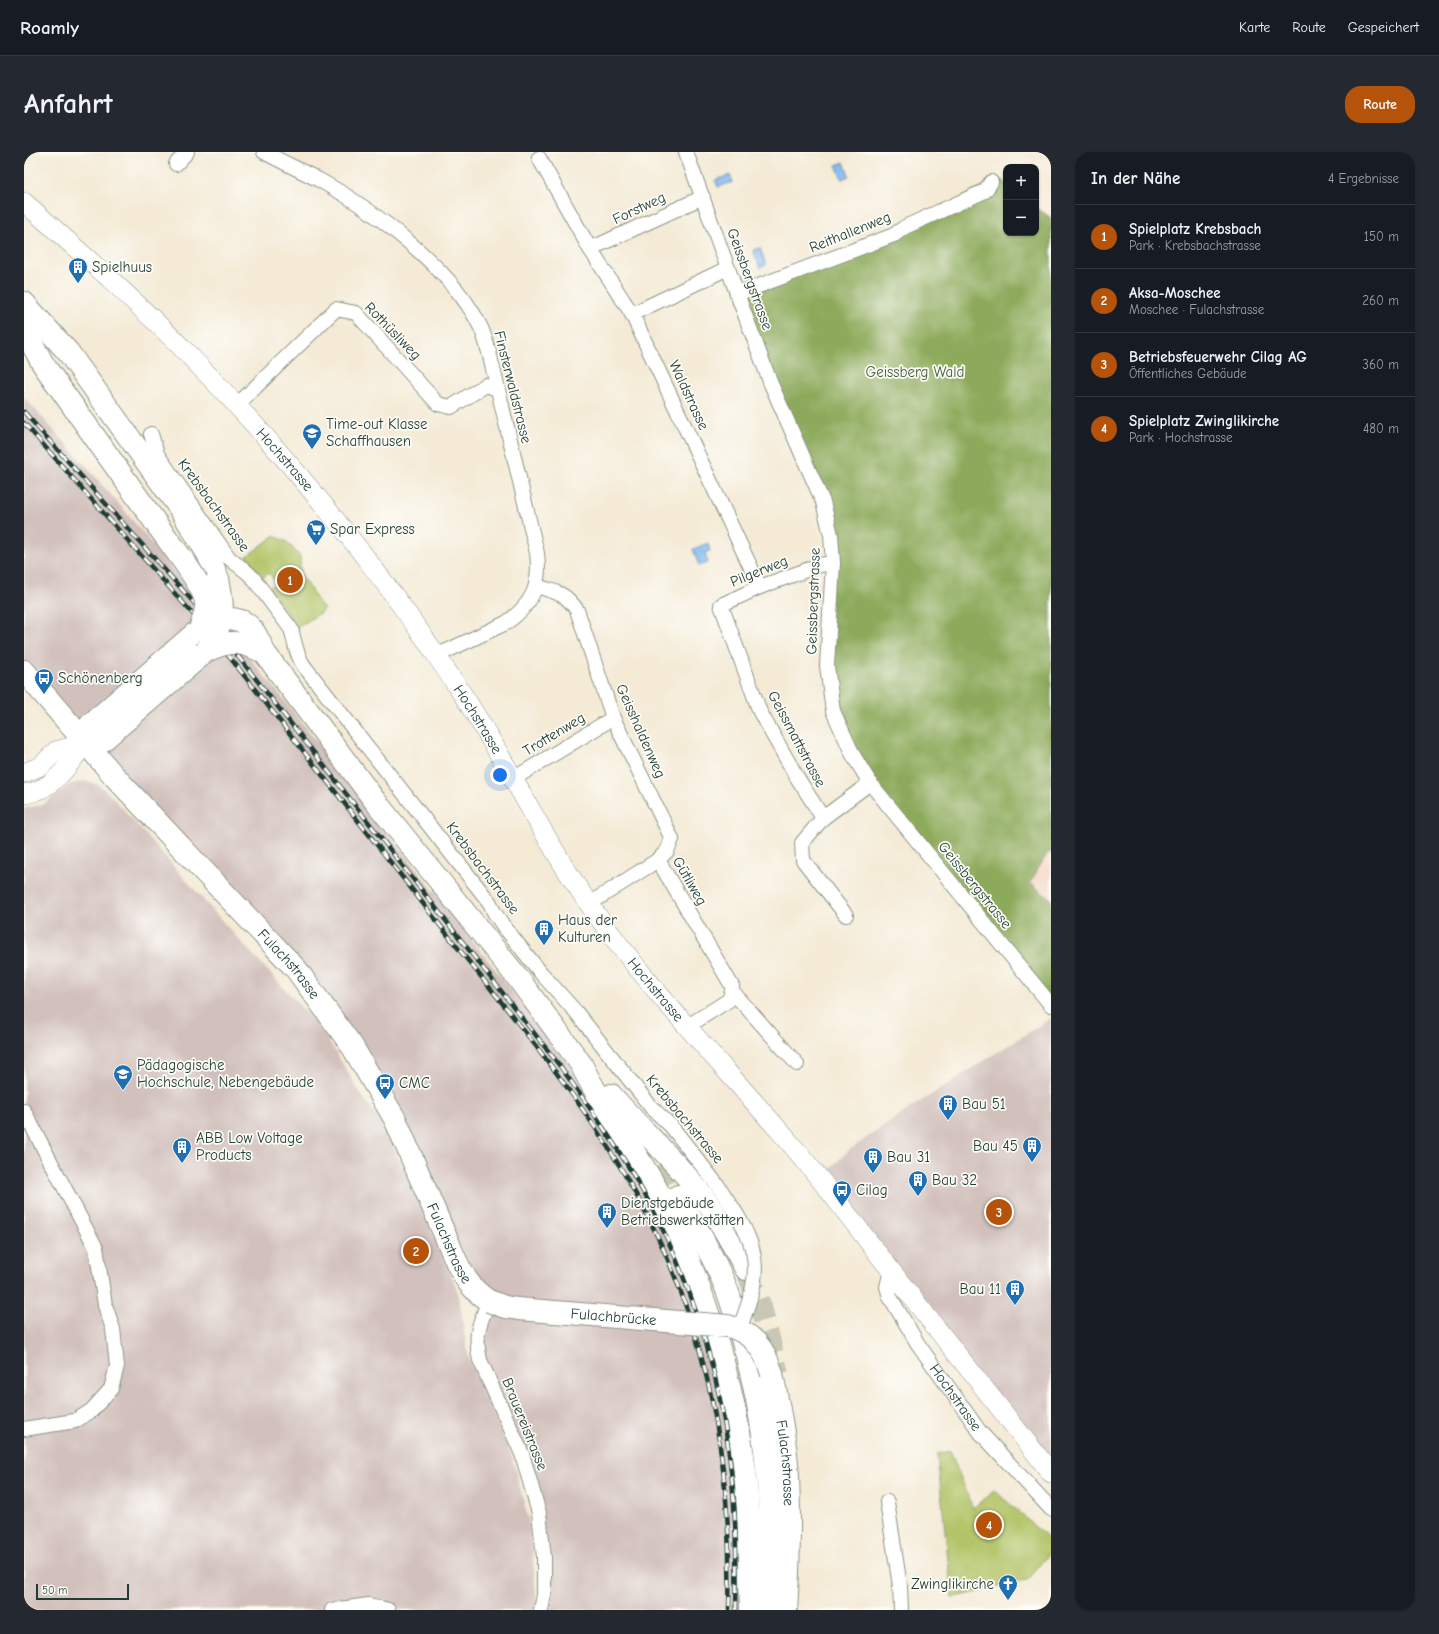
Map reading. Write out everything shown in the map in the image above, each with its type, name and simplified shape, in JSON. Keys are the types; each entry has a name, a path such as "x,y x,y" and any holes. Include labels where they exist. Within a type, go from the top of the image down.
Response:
{"main road":[{"path":"24,303 63,345 181,510 212,561 218,579 223,604 221,619 215,636 206,651"},
{"path":"24,314 215,583"},
{"path":"24,329 42,364 62,390 200,586 206,603 200,629"},
{"path":"92,736 200,629 211,622 221,619 234,620 250,627 258,638 264,652 366,789 517,977 581,1064 597,1079 693,1184 722,1226 746,1269"},
{"path":"92,736 206,651 218,646 241,642 264,652"},
{"name":"Fulachstrasse","path":"24,671 92,736 120,782 296,969 352,1046 400,1127 454,1256 465,1278 474,1290 489,1301"},
{"path":"581,1064 590,1084 629,1143 667,1209 693,1271 717,1340 729,1384 743,1457 748,1517 751,1610"},
{"path":"757,1610 757,1502 753,1451 746,1406 728,1331 678,1196 716,1264 726,1286 747,1356 754,1388 763,1438 769,1501 770,1532 767,1610"},
{"name":"Fulachbrücke","path":"489,1301 505,1307 518,1309 721,1325 739,1330"},
{"name":"Fulachstrasse","path":"739,1330 750,1336 758,1343 764,1352 772,1374 780,1418 788,1475 789,1546 786,1610"},
{"path":"772,1610 781,1518"}],"street":[{"path":"176,164 186,152"},
{"name":"Finsterwaldstrasse","path":"264,152 286,158 368,210 409,243 451,282 481,326 537,553 539,566 537,586 528,603 506,624 436,656"},
{"name":"Geissbergstrasse","path":"686,152 771,384 823,502 831,535 833,564 827,666 834,711 853,755 870,783 1051,1005"},
{"path":"539,158 590,249 632,314 728,268"},
{"name":"Reithallenweg","path":"737,294 894,235 905,227 985,191 991,182"},
{"name":"Forstweg","path":"590,249 703,197"},
{"name":"Hochstrasse","path":"24,202 113,281 186,353 237,406 300,476 354,543 462,693 563,864 589,904 652,987 806,1161 1051,1473"},
{"name":"Rothüsliweg","path":"237,406 336,309 356,313 438,404 451,407 486,385 497,389"},
{"name":"Waldstrasse","path":"632,314 760,587"},
{"name":"Krebsbachstrasse","path":"151,434 157,454 229,558 237,566 250,574 291,629 298,657 304,666 490,903 502,924 541,973 576,1012 651,1107 671,1126 718,1186 734,1210 748,1235 754,1255 755,1268 753,1291 739,1330"},
{"name":"Pilgerweg","path":"721,605 760,587 820,565 833,564"},
{"name":"Geisshaldenweg","path":"537,586 568,598 577,610 613,718 672,839 667,851 658,860"},
{"name":"Geissmattstrasse","path":"721,605 760,712 798,779 823,818"},
{"name":"Trottenweg","path":"513,779 613,718"},
{"path":"24,773 41,766 56,751 92,736"},
{"path":"24,794 33,793 53,782 69,766 92,736"},
{"path":"846,915 803,860 802,843 823,818 870,783"},
{"name":"Gütliweg","path":"589,904 658,860 732,986 732,991 797,1064"},
{"path":"688,1026 729,1000 732,991"},
{"path":"24,1111 96,1248 105,1305 113,1329 117,1366 111,1389 91,1411 75,1421 24,1428"},
{"name":"Hochstrasse","path":"891,1270 887,1287 890,1297 918,1344 980,1432 1051,1509"},
{"name":"Brauereistrasse","path":"489,1301 479,1324 476,1338 477,1350 480,1360 522,1454 539,1513 544,1557 544,1595 541,1610"},
{"path":"887,1502 900,1586 901,1610"},
{"path":"332,1610 369,1605 388,1610"}],"shaded area":[{"path":"24,397 94,475 279,693 554,1045 625,1144 694,1284 738,1462 743,1610 541,1610 539,1513 480,1360 489,1301 352,1046 24,671"},
{"path":"84,781 97,784 108,792 231,931 321,1028 362,1096 383,1124 425,1214 459,1294 466,1345 470,1361 511,1453 528,1518 533,1554 537,1610 24,1610 24,809 44,804 70,784"},
{"path":"1048,852 1051,853 1051,899 1030,883"},
{"path":"1051,1018 1051,1473 806,1161 829,1170 849,1150 915,1105"}],"green space":[{"name":"Geissberg Wald","path":"1003,180 1003,236 1039,236 1039,209 1051,218 1051,853 1048,852 1030,883 1051,899 1051,1005 870,783 833,711 831,535 739,299 894,235 991,182"},
{"path":"274,536 286,541 300,556 301,575 324,610 297,628 269,588 276,583 269,573 262,578 247,556"},
{"path":"950,1451 973,1508 994,1490 1051,1541 1051,1551 1027,1580 952,1598 937,1454"}],"water":[{"path":"844,162 849,176 842,179 836,165"},
{"path":"730,175 733,182 718,187 715,180"},
{"path":"760,248 766,265 760,268 753,250"},
{"path":"708,543 710,551 705,553 708,563 699,566 693,549"}],"tunnel":[{"path":"642,1136 678,1196"},
{"path":"746,1269 761,1307 778,1374"}],"railway":[{"path":"24,412 196,605 241,660 560,1066 604,1129 635,1178 661,1225 689,1290 719,1393 730,1462 734,1499 736,1610"},
{"path":"24,423 232,660 544,1056 586,1114 625,1175 653,1226 676,1278 694,1331 708,1385 719,1439 726,1495 729,1552 729,1610"}],"place":[{"name":"Spielhuus","path":"78,284"},
{"name":"Time-out Klasse Schaffhausen","path":"312,450"},
{"name":"Spar Express","path":"316,546"},
{"name":"Spielplatz Krebsbach","path":"290,580"},
{"name":"Schönenberg","path":"44,695"},
{"name":"Haus der Kulturen","path":"544,946"},
{"name":"Pädagogische Hochschule, Nebengebäude","path":"123,1091"},
{"name":"CMC","path":"385,1100"},
{"name":"Bau 51","path":"948,1121"},
{"name":"Bau 45","path":"1032,1163"},
{"name":"ABB Low Voltage Products","path":"182,1164"},
{"name":"Bau 31","path":"873,1174"},
{"name":"Bau 32","path":"918,1197"},
{"name":"Cilag","path":"842,1207"},
{"name":"Betriebsfeuerwehr Cilag AG","path":"999,1212"},
{"name":"Dienstgebäude Betriebswerkstätten","path":"607,1229"},
{"name":"Aksa-Moschee","path":"416,1251"},
{"name":"Bau 11","path":"1015,1306"},
{"name":"Spielplatz Zwinglikirche","path":"989,1525"},
{"name":"Zwinglikirche","path":"1008,1601"}]}
